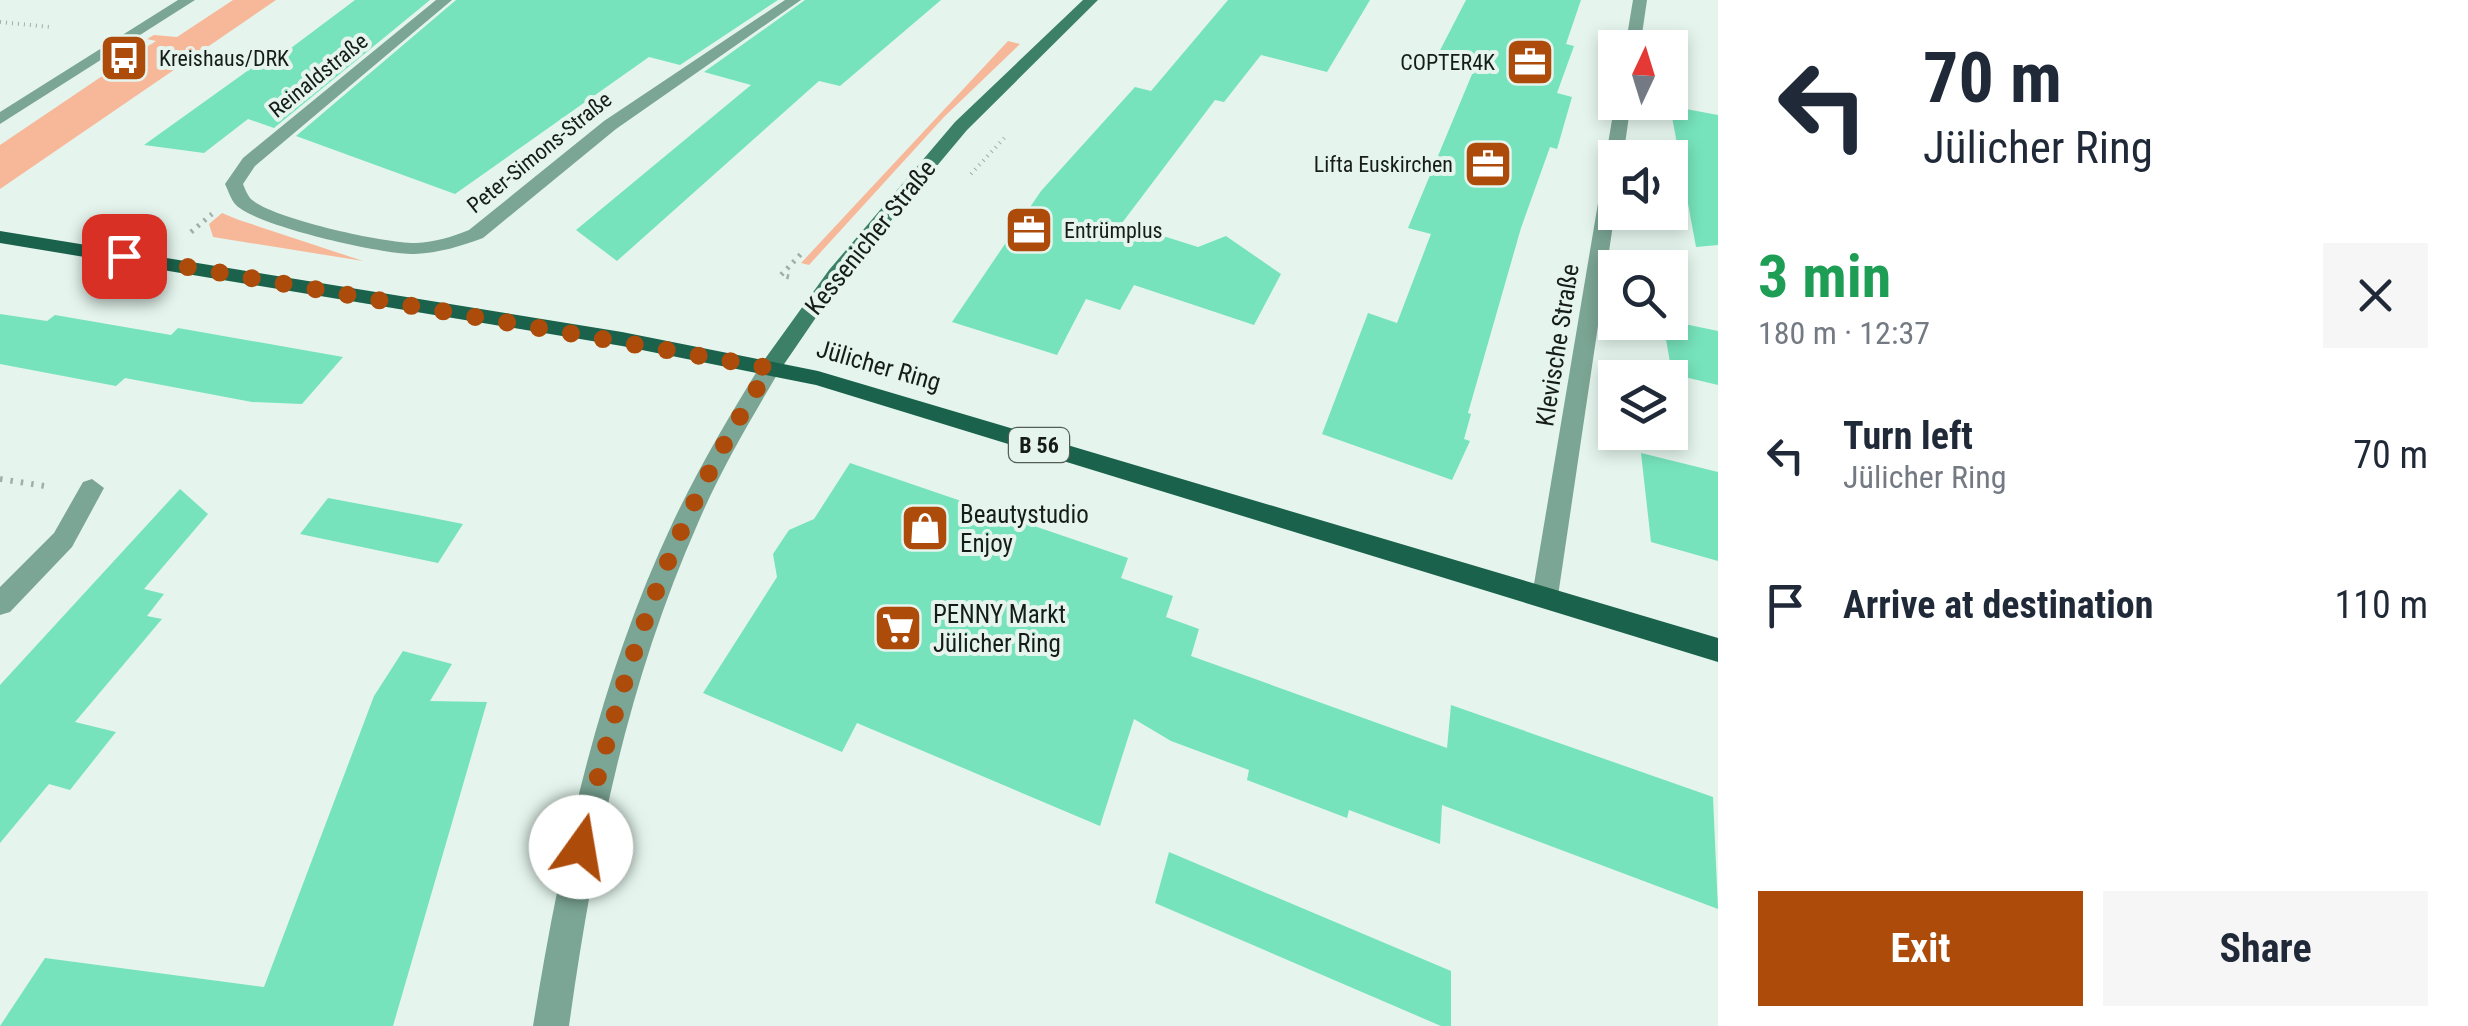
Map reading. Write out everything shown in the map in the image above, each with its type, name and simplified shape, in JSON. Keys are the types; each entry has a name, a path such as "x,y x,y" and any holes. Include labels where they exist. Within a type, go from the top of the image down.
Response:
{"main road":[{"name":"Kessenicher Straße","path":"770,368 836,274 961,126 1028,56 1091,0"},
{"name":"Jülicher Ring","path":"0,237 770,368 874,393 1718,650"}],"street":[{"path":"0,119 188,0"},
{"name":"Reinaldstraße","path":"236,194 236,177 249,162 445,0"},
{"name":"Peter-Simons-Straße","path":"236,194 262,212 378,248 414,251 461,241 476,234 610,125 794,0"},
{"path":"1635,30 1640,0"},
{"name":"Klevische Straße","path":"1545,596 1620,120"},
{"name":"Kessenicher Straße","path":"552,1026 584,832 640,627 702,480 770,368"},
{"path":"0,604 63,540 92,488"}],"path":[{"path":"0,22 50,27"},
{"path":"179,242 220,208"}],"shaded area":[{"path":"233,0 276,0 0,189 0,145 123,62 140,57 134,55 156,41 147,39 154,35 177,37"},
{"path":"1008,41 1020,44 944,117 809,265 801,263"},
{"path":"222,213 363,261 213,237 209,224"}],"building":[{"path":"355,0 430,0 274,128 248,119 204,153 144,145 275,51 279,57"},
{"path":"456,0 778,0 680,65 649,57 455,194 296,136"},
{"path":"805,0 941,0 840,86 819,81 617,261 576,230 751,85 704,72"},
{"path":"1228,0 1370,0 1327,72 1261,55 1224,102 1215,100 1122,223 1198,247 1226,236 1281,274 1254,325 1134,285 1120,310 1086,299 1057,355 952,322 1041,191 1135,87 1151,91"},
{"path":"1466,0 1581,0 1566,44 1574,46 1557,93 1572,97 1557,149 1550,147 1521,228 1468,413 1471,414 1464,439 1470,441 1452,480 1322,434 1368,313 1397,323 1431,234 1408,228 1475,67 1436,58"},
{"path":"1688,109 1718,115 1718,245 1696,247 1688,204 1688,140 1676,140 1673,120 1688,120"},
{"path":"0,314 47,321 55,315 171,335 178,328 343,357 302,404 252,402 125,378 116,386 0,364"},
{"path":"1688,325 1718,331 1718,385 1688,378 1688,360 1670,360 1666,340 1688,340"},
{"path":"1641,453 1718,472 1718,561 1651,542"},
{"path":"850,463 1128,558 1121,578 1173,596 1166,617 1199,629 1191,656 1447,748 1451,705 1713,797 1718,909 1442,805 1440,844 1349,810 1347,818 1247,780 1249,770 1171,741 1134,719 1100,826 857,723 842,752 703,693 777,577 773,554 789,530 814,519"},
{"path":"180,489 208,514 144,589 164,594 147,616 162,619 75,722 116,732 70,790 49,784 0,843 0,685"},
{"path":"328,498 463,524 438,563 300,534"},
{"path":"403,651 452,664 430,701 487,702 393,1026 0,1026 45,958 264,987 374,696"},
{"path":"1169,852 1451,971 1451,1026 1441,1026 1155,903"}],"place":[{"name":"Kreishaus/DRK","path":"124,58"},
{"name":"COPTER4K","path":"1530,62"},
{"name":"Lifta Euskirchen","path":"1488,164"},
{"name":"Entrümplus","path":"1029,230"},
{"name":"Beautystudio Enjoy","path":"925,528"},
{"name":"PENNY Markt Jülicher Ring","path":"898,628"}],"route":[{"path":"124,256 622,339 770,368 702,480 654,588 622,682 581,847"}]}
